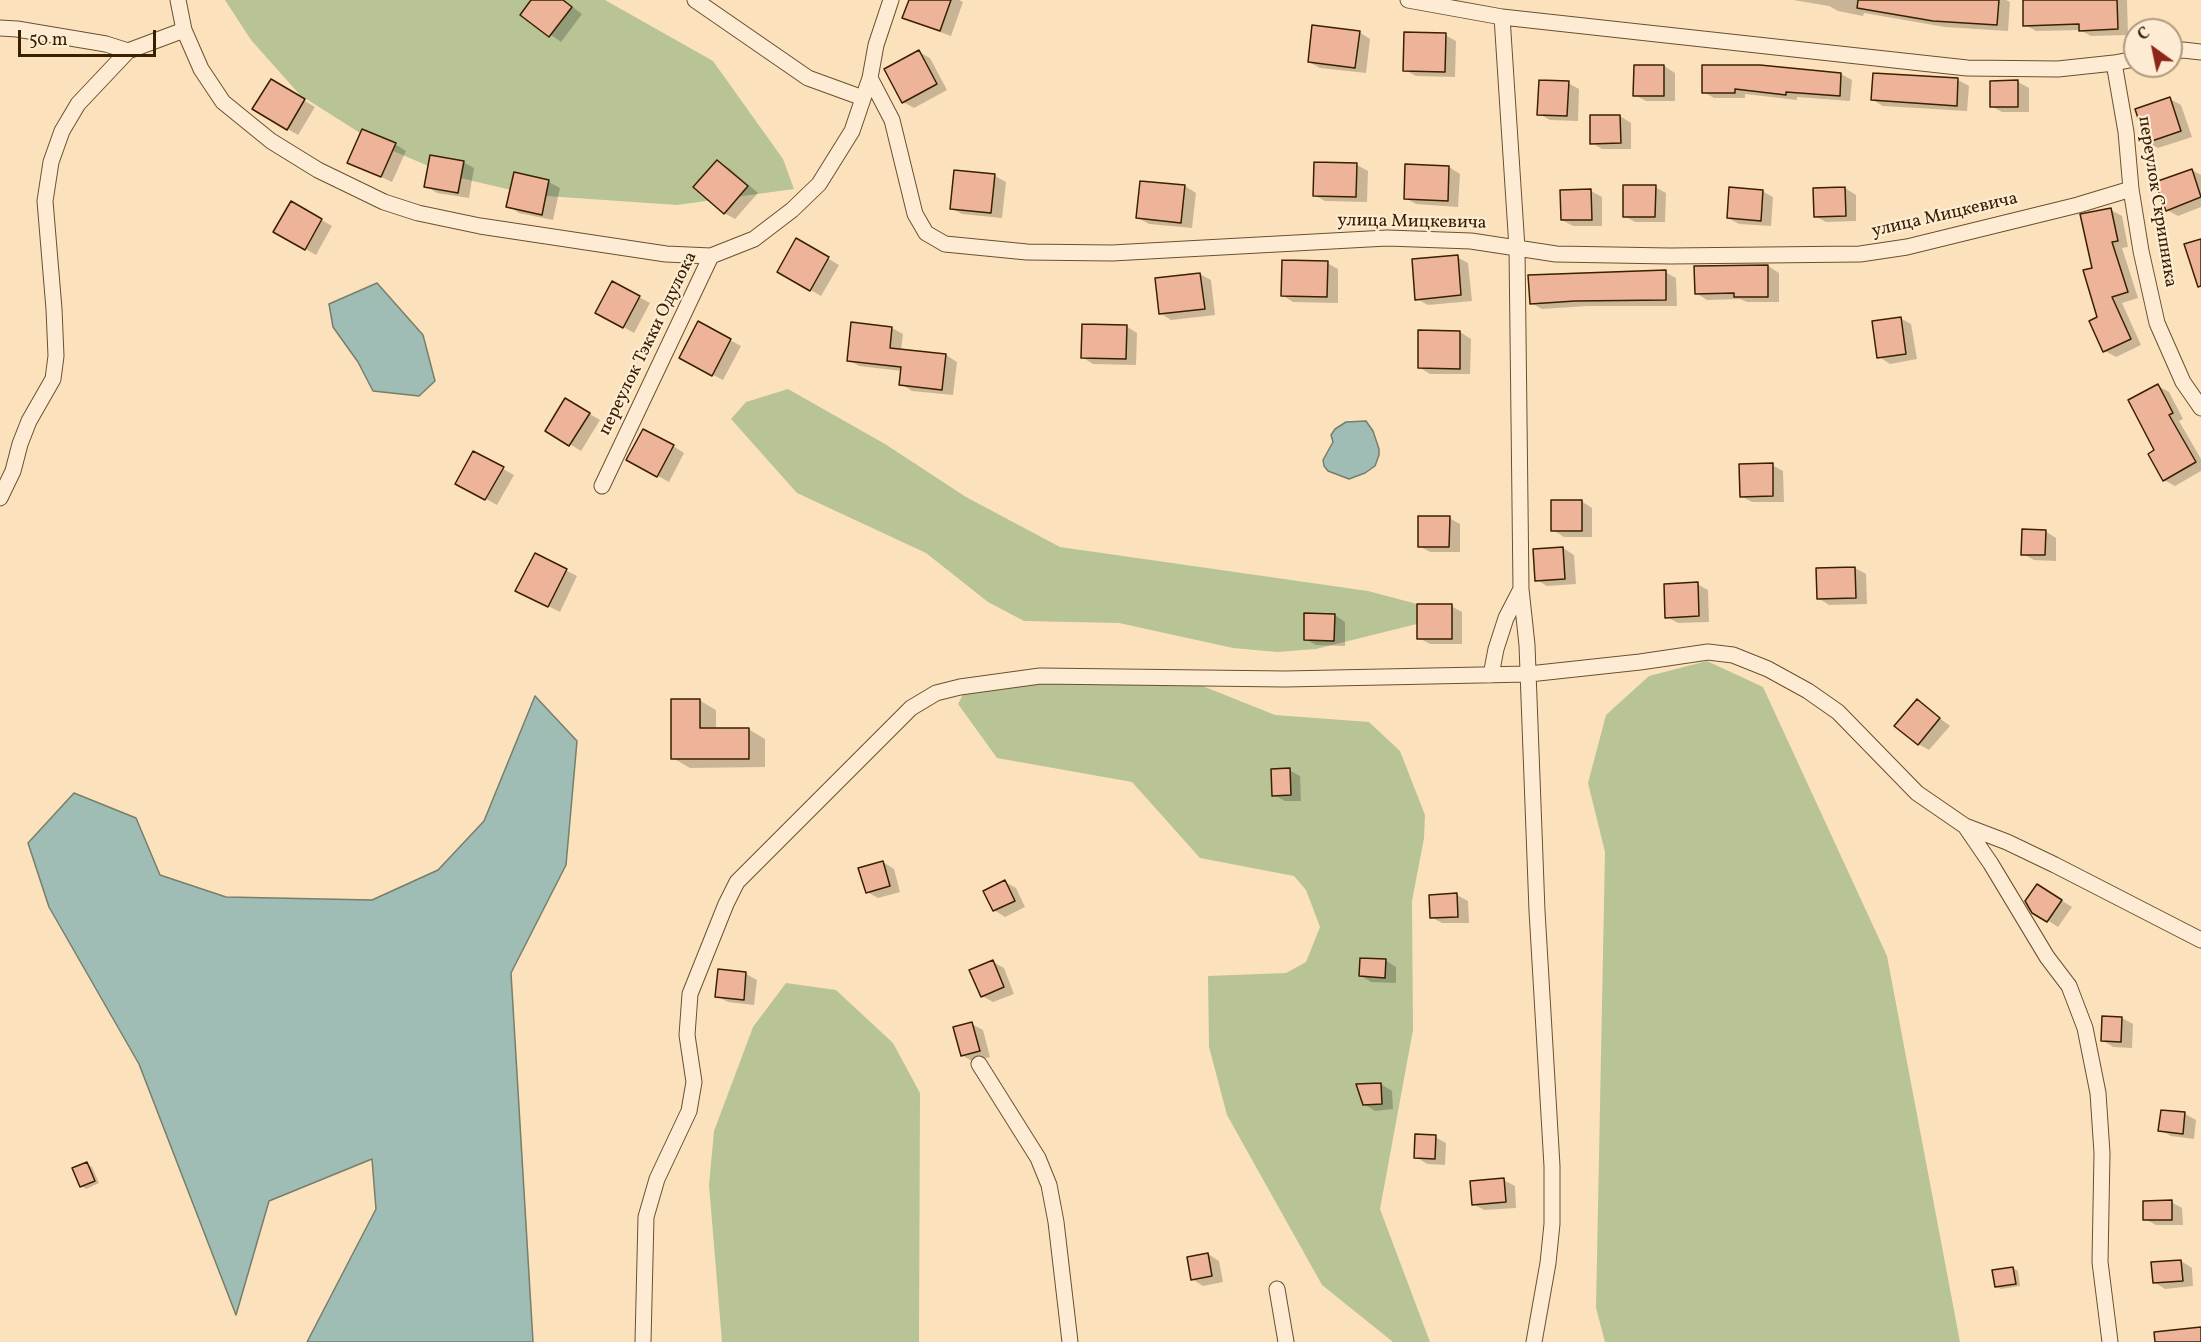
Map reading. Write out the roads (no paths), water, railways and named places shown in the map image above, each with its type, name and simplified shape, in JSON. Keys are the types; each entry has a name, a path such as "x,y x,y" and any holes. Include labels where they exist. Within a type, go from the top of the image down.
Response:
{"street":[{"path":"178,0 184,30 201,69 223,102 271,141 318,170 384,202 418,213 513,232 666,254 711,256"},
{"path":"695,0 808,78 863,98"},
{"name":"переулок Тэкки Одулока","path":"602,486 711,256 754,239 792,210 819,184 852,131 870,78 876,45 891,0"},
{"path":"1408,0 1502,17 1967,68 2058,69 2123,61"},
{"path":"1502,17 1517,248 1521,589 1527,645 1537,911 1552,1166 1552,1224 1548,1263 1534,1342"},
{"path":"0,28 17,28 106,44 128,51"},
{"path":"0,498 13,471 29,421 53,379 56,356 54,309 45,201 51,162 62,131 78,104 128,51 184,30"},
{"path":"2183,50 2201,52"},
{"name":"переулок Скрипника","path":"2114,63 2126,132 2131,189 2141,250 2157,323 2183,382 2201,408"},
{"name":"улица Мицкевича","path":"870,78 892,120 915,214 926,233 945,244 1027,252 1112,253 1387,238 1471,241 1556,254 1670,256 1860,254 1926,243 2078,205 2131,189"},
{"path":"1491,675 1506,618 1521,589"},
{"path":"643,1342 646,1217 657,1179 689,1111 694,1082 687,1035 690,994 726,904 737,882 911,708 936,693 960,687 1040,676 1285,679 1528,675 1708,652 1733,656 1778,674 1838,712 1917,793 1965,826 2026,851 2201,940"},
{"path":"1965,826 1991,864 2046,957 2069,986 2085,1028 2098,1093 2102,1153 2100,1262 2110,1342"},
{"path":"979,1064 1038,1158 1049,1185 1056,1222 1070,1342"},
{"path":"1277,1289 1286,1342"}],"water":[{"path":"377,283 423,335 435,381 419,396 373,391 358,362 333,327 329,304"},
{"path":"1366,421 1373,431 1379,449 1375,466 1349,479 1328,471 1323,460 1333,442 1331,435 1335,429 1346,422"},
{"path":"535,696 577,741 566,865 511,973 533,1342 307,1342 376,1209 372,1159 269,1201 236,1315 139,1064 49,907 28,843 74,793 136,818 160,875 226,897 372,900 438,870 484,821"}]}
